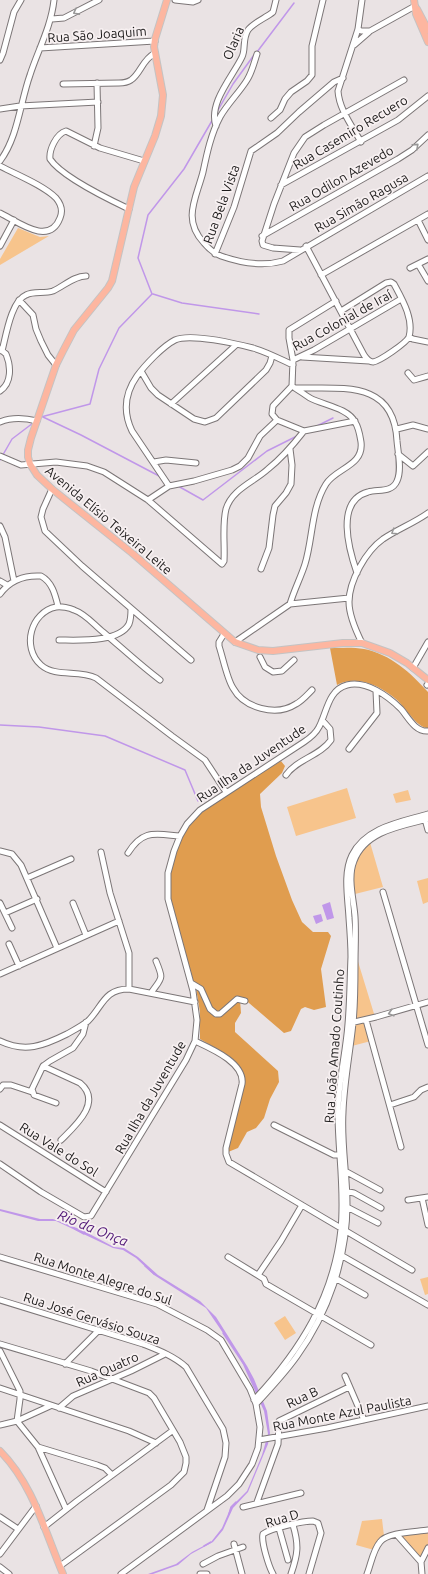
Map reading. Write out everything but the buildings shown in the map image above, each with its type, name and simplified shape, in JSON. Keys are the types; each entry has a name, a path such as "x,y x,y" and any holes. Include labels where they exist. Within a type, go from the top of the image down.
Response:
{"main road":[{"name":"Avenida Elísio Teixeira Leite","path":"167,0 155,41 155,53 163,95 161,116 155,136 134,187 116,265 108,288 74,330 56,365 28,450 30,464 37,475 52,489 132,553 235,642 258,650 273,651 343,643 362,643 390,653 413,668 427,683"},
{"path":"415,3 428,30"},
{"path":"415,3 416,14 428,42"},
{"path":"0,1451 18,1471 31,1495 63,1574"}],"street":[{"path":"0,60 14,12 21,0"},
{"path":"1,159 13,134 29,76 52,19 54,0"},
{"path":"52,19 64,18 99,0"},
{"path":"175,0 193,2 198,0"},
{"name":"Olaria","path":"216,126 214,113 224,85 243,56 243,44 247,32 251,27 273,12 276,0"},
{"path":"271,118 280,110 285,99 291,92 311,76 312,46 323,0"},
{"path":"361,142 345,113 338,96 338,91 358,29 362,0"},
{"path":"353,46 370,31 415,3"},
{"path":"358,29 361,31 370,31"},
{"name":"Rua São Joaquim","path":"40,48 155,41"},
{"path":"63,84 97,84 130,81 135,76 142,64 155,53"},
{"path":"215,254 200,239 194,229 191,211 216,126 228,104 247,80 257,54"},
{"name":"Rua Bela Vista","path":"215,254 234,207 251,151 277,133 334,82 343,78"},
{"path":"300,250 267,247 263,245 262,236 294,153 300,142 312,132 404,80"},
{"path":"94,146 98,128 97,84"},
{"name":"Rua Casemiro Recuero","path":"282,185 398,120 428,96"},
{"path":"0,109 20,106 98,102"},
{"path":"129,209 90,189 52,163 49,156 58,136 63,132 68,132 94,146 144,161"},
{"name":"Rua Odilon Azevedo","path":"262,236 398,159 412,150 428,135"},
{"path":"0,166 49,192 58,200 62,213 59,221 53,228 46,232 36,231 0,212"},
{"name":"Rua Simão Ragusa","path":"215,254 253,264 266,264 283,260 428,176"},
{"path":"321,275 428,214"},
{"path":"0,246 14,220"},
{"path":"418,220 428,240"},
{"path":"306,246 364,355 370,361"},
{"path":"410,268 428,259"},
{"path":"418,264 428,281"},
{"path":"0,391 7,384 9,376 7,357 1,350 15,307 19,300 26,294 42,294 54,291 76,278 86,276"},
{"path":"301,357 373,362 402,344 409,336 409,315 397,288 391,282 386,283 341,311"},
{"name":"Rua Colonial de Iraí","path":"293,362 401,299"},
{"path":"19,300 33,315 36,329 41,341 48,355 56,365"},
{"path":"294,387 289,330 336,302"},
{"path":"409,336 413,339 428,342"},
{"path":"169,486 132,431 127,415 126,406 131,385 141,371 167,346 180,338 211,339 253,348 272,356 293,362"},
{"path":"172,404 236,345"},
{"path":"141,371 154,391 198,420 205,422 212,421 238,398 266,370 272,356"},
{"path":"408,373 414,380 428,376"},
{"path":"290,604 305,564 321,494 327,483 351,465 361,454 362,448 355,421 345,413 309,398 294,387"},
{"path":"355,421 304,430 277,420 272,414 273,406 294,387 357,390 368,393 382,401 387,406 394,418 397,429 399,472 397,480 393,487 364,493 355,500 347,517 350,552 357,573"},
{"path":"0,422 16,419 37,421"},
{"path":"148,500 169,486 194,481 232,470 240,466 248,458 260,436 277,420"},
{"path":"397,429 413,425 428,429"},
{"path":"2,457 21,465 56,462 87,466 104,472 148,500 220,564 223,564 226,510 229,502 234,494 267,470 290,449 304,430"},
{"path":"261,569 269,548 275,506 286,493 291,484 292,465 290,449"},
{"path":"398,454 413,466 428,452"},
{"path":"154,462 166,460 196,463"},
{"path":"52,489 42,509 41,517 45,531 131,609 191,660"},
{"path":"362,643 350,612 349,598 357,573 368,556 382,540 428,513"},
{"path":"0,526 5,537 14,581"},
{"path":"0,594 7,585 14,581 32,576 41,576 45,578 53,589 58,606"},
{"path":"0,581 7,585"},
{"path":"235,642 290,604 349,598"},
{"path":"160,680 76,610 58,606 43,614 32,629 30,644 38,662 48,670 90,675 98,679 205,760 226,792"},
{"path":"59,640 110,637 120,633 129,624 131,609"},
{"path":"224,634 219,642 219,646 230,682 237,694 249,704 266,710 283,709 296,704 312,690"},
{"path":"413,668 428,642"},
{"path":"260,657 265,667 273,672 282,671 294,660"},
{"name":"Rua Ilha da Juventude","path":"0,1164 41,1192 84,1217 91,1216 189,1055 195,1041 197,1028 195,1002 168,899 168,873 172,855 180,836 187,824 200,810 304,742 316,732 329,701 337,691 352,684 368,687 376,691 395,703 419,729 428,731"},
{"path":"350,749 377,713 376,691"},
{"path":"286,775 293,766 324,747 331,740 330,729 322,720"},
{"name":"Rua João Amado Coutinho","path":"350,1023 350,955 347,876 350,860 359,845 370,834 389,826 428,814"},
{"path":"427,819 428,830"},
{"name":"Rua João Amado Coutinho","path":"255,1402 284,1373 297,1357 319,1315 335,1278 347,1207 344,1191 342,1155 342,1114 355,964 355,918 352,875 354,861 361,849 372,838 393,828 427,819"},
{"path":"128,853 135,842 142,837 153,834 180,836"},
{"path":"0,851 7,852 15,856 22,865 57,948"},
{"path":"101,852 110,893 129,953 129,989"},
{"path":"27,878 71,859"},
{"path":"383,892 428,1045"},
{"path":"5,912 36,899"},
{"path":"73,903 86,935"},
{"path":"0,904 12,928"},
{"path":"0,974 119,921"},
{"path":"9,944 19,966"},
{"path":"151,993 159,983 161,977 156,961"},
{"path":"191,983 202,991 210,1009 216,1014 220,1014 237,999 245,1001"},
{"path":"0,1041 14,1046 36,1047 63,1036 86,1022 110,994 119,990 129,989 195,1002"},
{"path":"350,1023 366,1020 428,1002"},
{"path":"366,1020 401,1147"},
{"path":"32,1092 43,1066 73,1048 83,1034 86,1022"},
{"path":"195,1041 236,1065 242,1074 242,1084 226,1148 227,1158 232,1164 412,1270"},
{"path":"43,1066 80,1084 89,1095 89,1102 81,1121 61,1140"},
{"path":"0,1089 3,1085 8,1084 32,1092 35,1096 56,1103"},
{"path":"390,1105 414,1097 421,1090 428,1087"},
{"path":"274,1125 334,1155 342,1155"},
{"name":"Rua Vale do Sol","path":"1,1128 106,1192"},
{"name":"Rua João Amado Coutinho","path":"342,1155 345,1171 343,1230"},
{"path":"345,1171 380,1190"},
{"path":"344,1191 354,1193 381,1208"},
{"path":"408,1200 428,1197"},
{"path":"422,1198 428,1225"},
{"path":"258,1275 281,1241 302,1205"},
{"path":"347,1207 378,1223"},
{"path":"339,1254 428,1305"},
{"name":"Rua João Amado Coutinho","path":"319,1315 339,1254"},
{"name":"Rua Monte Alegre do Sul","path":"0,1257 157,1304 207,1330 217,1336 225,1346 255,1402 262,1440 252,1464 239,1484 228,1496 121,1574"},
{"path":"228,1257 264,1279 266,1284 371,1344"},
{"path":"335,1278 365,1295"},
{"name":"Rua José Gervásio Souza","path":"0,1300 143,1344 179,1362 190,1372 225,1434 226,1452 207,1510"},
{"path":"64,1364 99,1330"},
{"path":"0,1344 113,1379 146,1391 152,1395 186,1457 186,1468 180,1477 171,1485 60,1566"},
{"path":"0,1351 20,1391 21,1396 17,1421 38,1447 66,1509"},
{"name":"Rua Quatro","path":"59,1408 73,1396 165,1354"},
{"path":"344,1376 364,1420"},
{"name":"Rua B","path":"277,1437 278,1424 280,1420 349,1387"},
{"path":"0,1388 50,1406 129,1431 148,1438 156,1443"},
{"path":"0,1425 17,1421 50,1406"},
{"name":"Rua Monte Azul Paulista","path":"262,1440 428,1406"},
{"path":"44,1527 172,1431"},
{"path":"258,1502 278,1444 277,1437"},
{"path":"38,1447 97,1465 108,1470 112,1475"},
{"path":"243,1507 258,1502 302,1493"},
{"path":"0,1554 36,1506"},
{"path":"0,1517 18,1528"},
{"name":"Rua D","path":"273,1574 263,1537 266,1532 313,1521 320,1526 321,1533 309,1574"},
{"path":"291,1574 298,1551 293,1525"},
{"path":"279,1528 288,1560"},
{"path":"367,1574 378,1543 386,1537 428,1530"},
{"path":"397,1535 421,1562"},
{"path":"203,1564 234,1547 243,1547"},
{"path":"234,1547 242,1574"},
{"path":"422,1574 421,1562 428,1548"},
{"path":"0,1568 9,1574"},
{"path":"200,1574 207,1574"}],"shaded area":[{"path":"18,228 40,237 49,236 0,265 0,259"},
{"path":"330,648 364,649 383,655 407,671 428,692 428,728 420,725 397,700 376,686 361,681 345,682 337,685"},
{"path":"281,761 285,766 282,773 260,794 261,807 276,856 292,900 302,922 313,932 328,932 331,936 321,969 326,1007 314,1010 305,1007 301,1009 291,1031 284,1033 242,997 235,998 217,1013 211,1007 205,994 192,982 170,898 170,875 174,855 188,826 197,816 225,795"},
{"path":"347,788 356,818 296,836 287,807"},
{"path":"408,790 411,800 396,803 393,794"},
{"path":"369,839 383,887 351,895 351,870"},
{"path":"428,878 428,902 423,904 417,881"},
{"path":"330,902 334,918 327,920 322,905"},
{"path":"321,914 323,921 316,924 313,916"},
{"path":"356,955 375,1017 366,1020 371,1041 348,1047"},
{"path":"196,988 216,1016 233,1003 240,1000 241,1013 235,1023 235,1032 278,1071 279,1082 270,1099 264,1118 256,1128 247,1132 238,1148 228,1152 245,1079 239,1065 234,1060 200,1039 200,1012"},
{"path":"0,1209 40,1219 53,1219 82,1230 114,1247 124,1248 138,1257 158,1275 200,1301 216,1317 254,1379 267,1411 270,1433 268,1444 248,1492 233,1508 223,1530 213,1542 191,1554 178,1565 153,1574 148,1574 176,1564 192,1552 211,1542 222,1528 231,1507 247,1491 262,1455 268,1434 264,1411 240,1358 206,1308 154,1275 136,1258 123,1250 113,1248 56,1221 38,1221 0,1211"},
{"path":"428,1277 428,1294 425,1295 420,1279"},
{"path":"285,1316 296,1333 285,1340 274,1323"},
{"path":"382,1519 384,1536 374,1550 356,1545 362,1521"},
{"path":"428,1531 428,1545 420,1561 400,1535"}],"waterway":[{"path":"257,52 294,3"},
{"path":"218,110 233,84 254,55"},
{"path":"41,417 90,404 99,369 119,328 152,294 138,258 148,215 184,169 213,119"},
{"path":"153,294 182,303 259,314"},
{"path":"43,417 161,477"},
{"path":"317,426 333,418"},
{"path":"0,460 12,439 33,423"},
{"path":"178,486 203,500 267,451 297,436"},
{"path":"0,725 39,727 105,736 185,770 198,801"},
{"name":"Rio da Onça","path":"75,1229 84,1234"},
{"name":"Rio da Onça","path":"145,1266 154,1274"},
{"path":"223,1333 243,1363"},
{"path":"229,1514 231,1507 236,1502"},
{"path":"204,1546 211,1542"}]}
